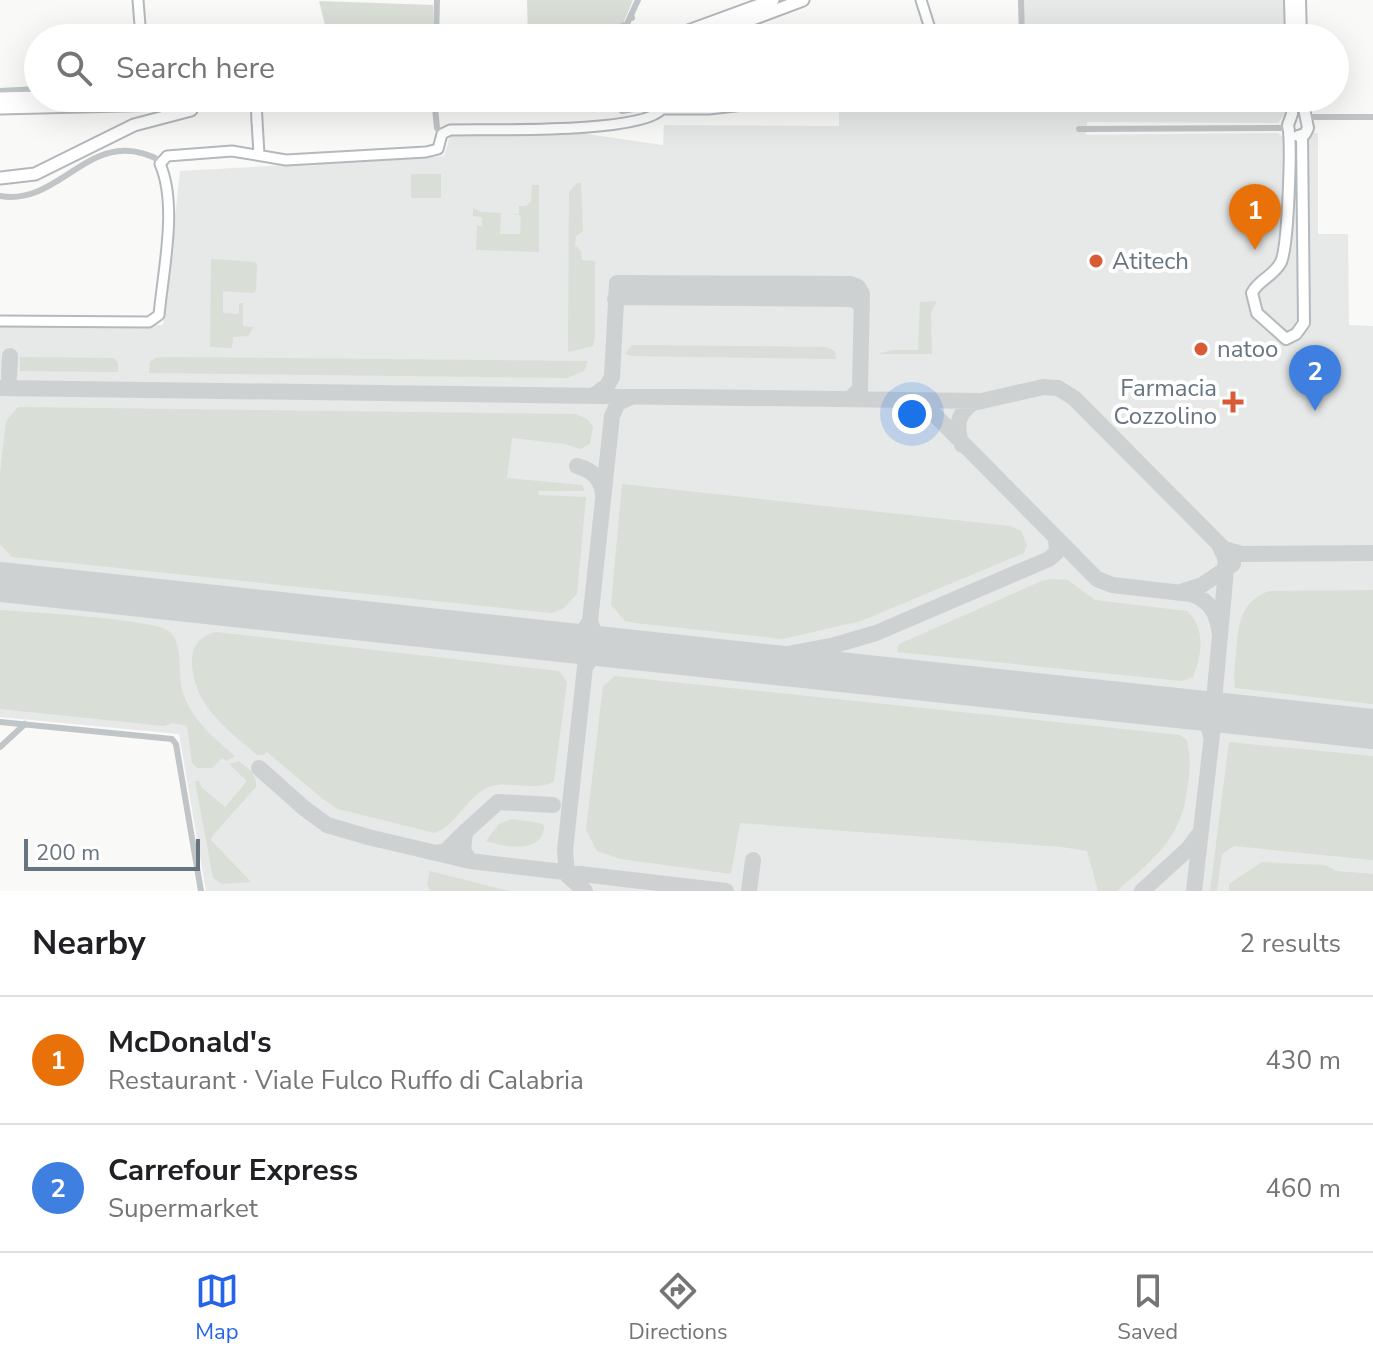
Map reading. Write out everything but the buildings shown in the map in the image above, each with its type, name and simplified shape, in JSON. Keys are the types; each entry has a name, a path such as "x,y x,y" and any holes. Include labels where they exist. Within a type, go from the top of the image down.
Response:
{"highway":[{"path":"707,24 773,0"},
{"path":"739,24 803,0"},
{"path":"0,98 24,97"},
{"path":"0,108 24,107"},
{"path":"0,178 35,174 134,125 168,114 191,112"}],"main road":[{"path":"1290,0 1291,24"},
{"path":"1300,0 1301,24"},
{"path":"1290,112 1285,251 1275,273 1255,287 1252,293 1257,313 1286,339 1296,334 1304,323 1303,112"},
{"path":"1289,126 1295,116 1305,127"},
{"path":"1289,126 1295,135 1305,127"}],"street":[{"path":"138,0 140,24"},
{"path":"436,24 437,0"},
{"path":"627,24 638,0"},
{"path":"921,0 929,24"},
{"path":"1021,0 1022,24"},
{"path":"0,91 24,90"},
{"path":"257,112 259,154"},
{"path":"435,112 437,128 442,134"},
{"path":"161,161 167,156 232,151 286,160 426,152 438,149 442,134 450,130 573,129 644,119 657,116 660,112"},
{"path":"1305,127 1329,117 1373,117"},
{"path":"1305,127 1329,117"},
{"path":"1079,129 1289,126"},
{"path":"0,196 25,197 119,149 138,151 161,161"},
{"path":"0,321 155,320 159,315 169,198 161,161"},
{"path":"0,722 167,738 176,744 201,891"},
{"path":"0,747 25,724"}],"shaded area":[{"path":"527,0 633,0 623,24 528,24"},
{"path":"1023,0 1284,0 1285,24 1024,24"},
{"path":"319,1 433,5 433,24 325,24"},
{"path":"839,112 1286,112 1278,123 1087,122 1086,135 1278,133 1287,141 1296,143 1304,141 1311,133 1318,133 1318,234 1348,234 1349,325 1373,326 1373,891 206,891 179,734 0,717 0,325 163,325 180,171 444,156 451,133 580,133 663,145 664,125 839,126"},
{"path":"411,174 441,174 441,198 411,198"},
{"path":"581,183 583,231 576,236 575,245 581,251 582,260 595,261 595,337 593,346 568,352 569,192"},
{"path":"532,185 539,185 539,252 476,250 477,226 482,226 482,217 473,216 473,208 481,212 501,213 500,234 520,234 521,215 511,214 519,214 519,206 531,202"},
{"path":"211,259 255,262 257,265 254,293 223,291 223,313 239,314 239,303 243,303 243,326 254,327 248,336 233,337 232,348 210,347"},
{"path":"937,301 931,312 932,354 878,354 892,350 918,350 920,302"},
{"path":"632,345 826,347 835,351 836,359 625,354"},
{"path":"20,357 114,358 118,363 118,372 20,371"},
{"path":"165,357 588,361 584,371 567,378 149,373 150,362"},
{"path":"18,407 576,414 587,419 593,427 590,444 580,449 565,444 512,438 507,478 582,485 585,491 538,491 539,495 586,497 577,594 563,609 551,613 12,557 0,544 0,473 6,421"},
{"path":"622,484 1010,526 1021,531 1027,545 1024,553 861,621 782,639 636,623 625,621 611,605"},
{"path":"1044,580 1068,580 1095,600 1187,611 1200,634 1199,660 1193,677 1181,681 897,652 899,644"},
{"path":"1373,590 1373,704 1235,688 1239,625 1246,609 1259,596 1269,591"},
{"path":"0,610 142,623 170,632 179,654 182,688 188,705 206,729 235,756 226,761 222,758 212,768 197,768 192,763 187,726 173,723 164,726 0,709"},
{"path":"216,632 559,671 567,682 554,781 540,786 492,786 476,795 450,823 435,833 338,809 267,752 257,755 222,724 204,702 197,689 192,658 200,640"},
{"path":"615,676 1180,735 1187,740 1190,759 1184,807 1163,848 1117,891 1098,891 1087,851 740,823 731,874 620,859 597,851 586,830 603,686"},
{"path":"1229,742 1373,756 1373,860 1234,846 1222,854 1217,891 1210,891"},
{"path":"239,761 254,775 256,787 211,840 251,882 222,884 213,878 195,781 199,781 201,787 225,807 247,781 229,764"},
{"path":"511,819 544,825 542,835 530,845 522,846 486,841 499,824"},
{"path":"1262,862 1325,865 1337,871 1373,874 1373,891 1229,891 1229,884"},
{"path":"430,871 509,891 430,891 427,884"}],"taxiway":[{"path":"593,396 607,386 612,377 617,283 850,284 858,287 862,294 860,389 850,399"},
{"path":"615,299 852,299 862,309"},
{"path":"9,377 10,356"},
{"path":"962,445 960,417 973,403 1043,387 1058,388 1074,398 1224,549 1242,554 1373,553"},
{"path":"0,388 981,401"},
{"path":"612,648 595,635 590,621 612,416 618,403 631,397"},
{"path":"917,401 928,408 1097,579 1112,585 1198,597 1212,609 1220,634"},
{"path":"577,466 595,476 601,484 603,495"},
{"path":"745,662 835,645 876,633 1049,559 1057,552 1056,538"},
{"path":"1219,545 1225,557 1226,570 1214,700 1223,711 1237,714"},
{"path":"1180,592 1202,585 1233,564"},
{"path":"565,643 581,635 590,621"},
{"path":"585,891 567,875 565,850 585,667 595,652 612,648"},
{"path":"1173,708 1199,715 1207,723 1211,737"},
{"path":"1194,891 1213,726 1221,716 1237,714"},
{"path":"259,768 327,825 368,837 470,861 726,891"},
{"path":"465,832 498,802 553,805"},
{"path":"435,853 446,851 465,832 463,850 470,861"},
{"path":"1142,891 1188,849 1199,834"},
{"path":"749,891 753,860"}],"runway":[{"path":"0,582 1373,729"}],"place":[{"name":"McDonald's","path":"1255,250"},
{"name":"Atitech","path":"1096,261"},
{"name":"natoo","path":"1201,349"},
{"name":"Farmacia Cozzolino","path":"1233,402"},
{"name":"Carrefour Express","path":"1315,411"}]}
